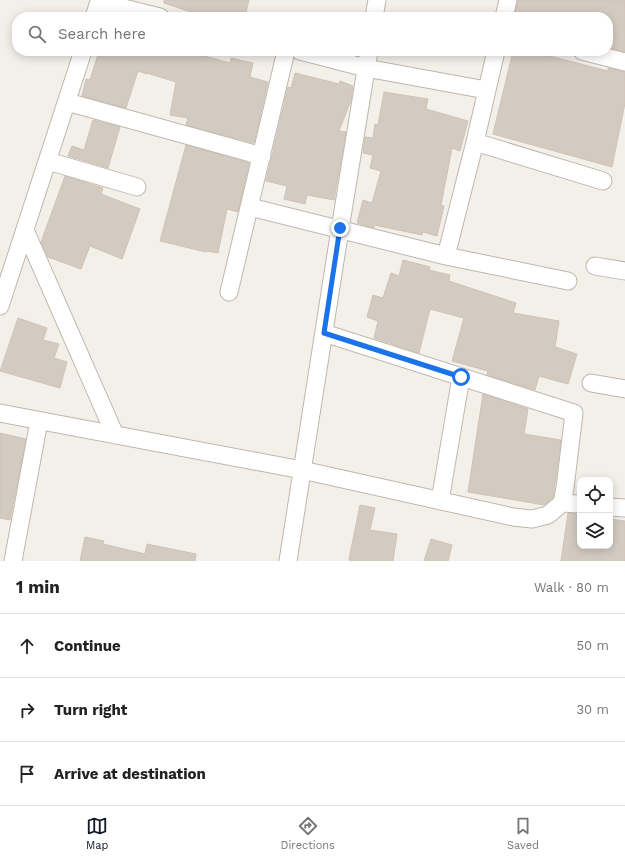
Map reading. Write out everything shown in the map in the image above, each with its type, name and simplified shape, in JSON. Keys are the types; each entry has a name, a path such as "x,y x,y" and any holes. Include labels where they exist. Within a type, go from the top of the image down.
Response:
{"street":[{"path":"375,12 377,0"},
{"path":"505,12 508,0"},
{"path":"96,6 131,12"},
{"path":"0,306 81,56"},
{"path":"229,292 285,56"},
{"path":"319,56 366,68 486,90"},
{"path":"288,561 368,56"},
{"path":"446,256 495,56"},
{"path":"602,56 625,62"},
{"path":"67,102 262,156"},
{"path":"475,142 603,182"},
{"path":"48,161 137,187"},
{"path":"250,207 340,228 446,256 568,281"},
{"path":"25,230 115,435"},
{"path":"595,266 625,271"},
{"path":"0,413 302,470 513,517 532,520 548,515 562,503 574,413 324,333"},
{"path":"440,501 461,377"},
{"path":"591,383 625,389"},
{"path":"13,561 38,421"},
{"path":"562,503 577,504"},
{"path":"613,507 625,508"}],"building":[{"path":"164,0 249,0 246,12 191,12 164,3"},
{"path":"518,0 625,0 625,52 613,48 613,12 515,12"},
{"path":"97,56 204,56 230,63 231,58 253,63 250,77 268,82 254,143 186,125 188,118 170,115 176,82 138,71 126,108 82,96 86,79 90,80"},
{"path":"512,56 550,56 608,71 608,68 625,72 625,103 612,167 493,134"},
{"path":"295,73 339,84 340,81 353,86 351,100 339,131 346,132 334,200 307,195 305,204 284,199 287,186 266,181 288,87 291,88"},
{"path":"384,92 428,99 426,109 468,121 460,151 452,148 441,205 444,206 437,236 423,232 422,235 374,225 374,228 357,223 363,200 372,203 381,171 370,168 373,155 363,153 365,137 373,138 375,124 378,125"},
{"path":"93,120 120,127 108,168 68,156 72,146 84,150"},
{"path":"186,145 249,163 238,212 227,209 218,253 206,252 160,241"},
{"path":"65,176 103,188 101,194 140,209 122,259 90,246 81,269 48,257 41,242"},
{"path":"403,260 430,267 429,270 450,275 449,281 516,303 513,313 559,321 555,347 577,354 568,384 539,376 535,390 487,375 488,371 452,361 464,318 430,309 419,353 374,338 378,321 367,317 373,295 383,298 391,273 399,276"},
{"path":"18,318 47,328 43,340 59,344 54,358 67,362 60,388 0,371"},
{"path":"483,394 528,409 524,434 561,440 553,498 544,505 468,492"},
{"path":"0,433 26,439 10,520 0,518"},
{"path":"360,505 375,508 370,530 397,534 393,561 350,561 349,559"},
{"path":"568,513 577,514 577,549 613,549 613,519 625,521 625,561 561,561"},
{"path":"85,537 104,541 103,544 145,554 147,544 196,554 195,561 80,561"},
{"path":"431,539 452,545 448,561 424,561"}],"route":[{"path":"340,228 324,333 461,377"}]}
